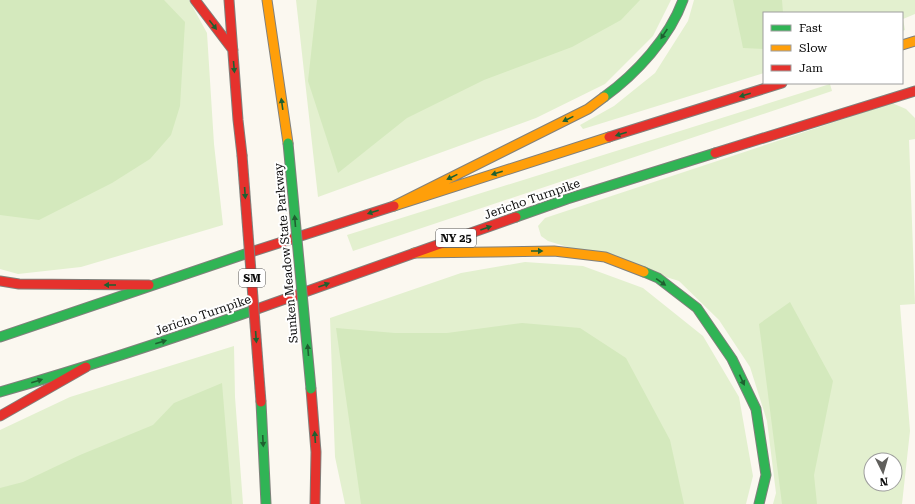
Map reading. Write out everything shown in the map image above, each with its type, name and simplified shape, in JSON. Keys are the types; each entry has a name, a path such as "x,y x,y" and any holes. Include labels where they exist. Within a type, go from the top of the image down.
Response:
{"main road":[{"path":"195,0 232,50"},
{"name":"SM","path":"228,0 242,154 261,402 266,504"},
{"name":"Sunken Meadow State Parkway","path":"267,0 288,143 316,452 315,504"},
{"path":"396,204 588,109 621,85 653,51 678,14 683,0"},
{"path":"903,45 915,41"},
{"path":"0,338 149,285 396,204 779,84"},
{"name":"Jericho Turnpike","path":"0,392 86,367 179,337 567,199 915,91"},
{"path":"414,253 554,251 606,257 658,278 697,308 732,359 756,409 766,475 759,504"},
{"path":"0,281 19,284 149,285"},
{"path":"0,416 86,367"},
{"path":"316,452 324,482"}],"green space":[{"path":"0,0 189,0 207,33 214,144 223,225 81,267 18,274 0,269"},
{"path":"0,0 164,0 185,22 180,106 171,135 150,159 112,183 39,220 0,215"},
{"path":"296,0 671,0 653,36 605,84 536,118 318,197"},
{"path":"317,0 640,0 621,20 572,47 484,80 407,118 338,173 308,81"},
{"path":"694,0 915,0 915,14 903,19 903,12 763,12 763,73 583,129 580,125 614,106 655,73 688,21"},
{"path":"733,0 782,0 783,12 763,12 763,49 743,48"},
{"path":"903,19 905,30 903,31"},
{"path":"830,84 832,91 353,251 347,235"},
{"path":"892,103 906,109 915,118 915,139 909,140 915,304 900,305 910,431 902,504 773,504 776,493 767,421 750,367 719,320 679,281 548,241 541,236 538,226 545,218"},
{"path":"525,262 583,266 643,288 703,336 739,397 753,476 746,504 345,504 335,457 330,318 461,273"},
{"path":"790,302 833,381 814,475 817,504 782,504 759,324"},
{"path":"522,323 580,328 626,358 670,440 684,504 361,504 336,328 395,333 447,333"},
{"path":"234,346 235,397 243,504 0,504 0,430 70,397"},
{"path":"222,383 232,504 0,504 0,488 23,482 80,455 153,425 174,403"}],"traffic: fast":[{"path":"604,97 616,88 651,54 670,28 683,0"},
{"path":"288,143 311,389"},
{"path":"516,217 567,199 715,153"},
{"path":"0,337 251,252"},
{"path":"644,272 658,278 697,308 732,359 756,409 766,475 759,504"},
{"path":"0,392 65,373 257,309"},
{"path":"261,402 266,504"}],"traffic: slow":[{"path":"267,0 288,143"},
{"path":"903,45 915,41"},
{"path":"396,205 588,109 604,97"},
{"path":"394,206 609,137"},
{"path":"414,253 554,251 605,257 644,272"}],"traffic: jam":[{"path":"195,0 233,50"},
{"path":"229,0 242,155"},
{"path":"609,137 779,84"},
{"path":"715,153 915,91"},
{"path":"242,155 261,402"},
{"path":"251,252 394,206"},
{"path":"257,309 516,217"},
{"path":"0,281 19,284 149,285"},
{"path":"0,416 86,367"},
{"path":"311,389 316,452 315,504"}]}
